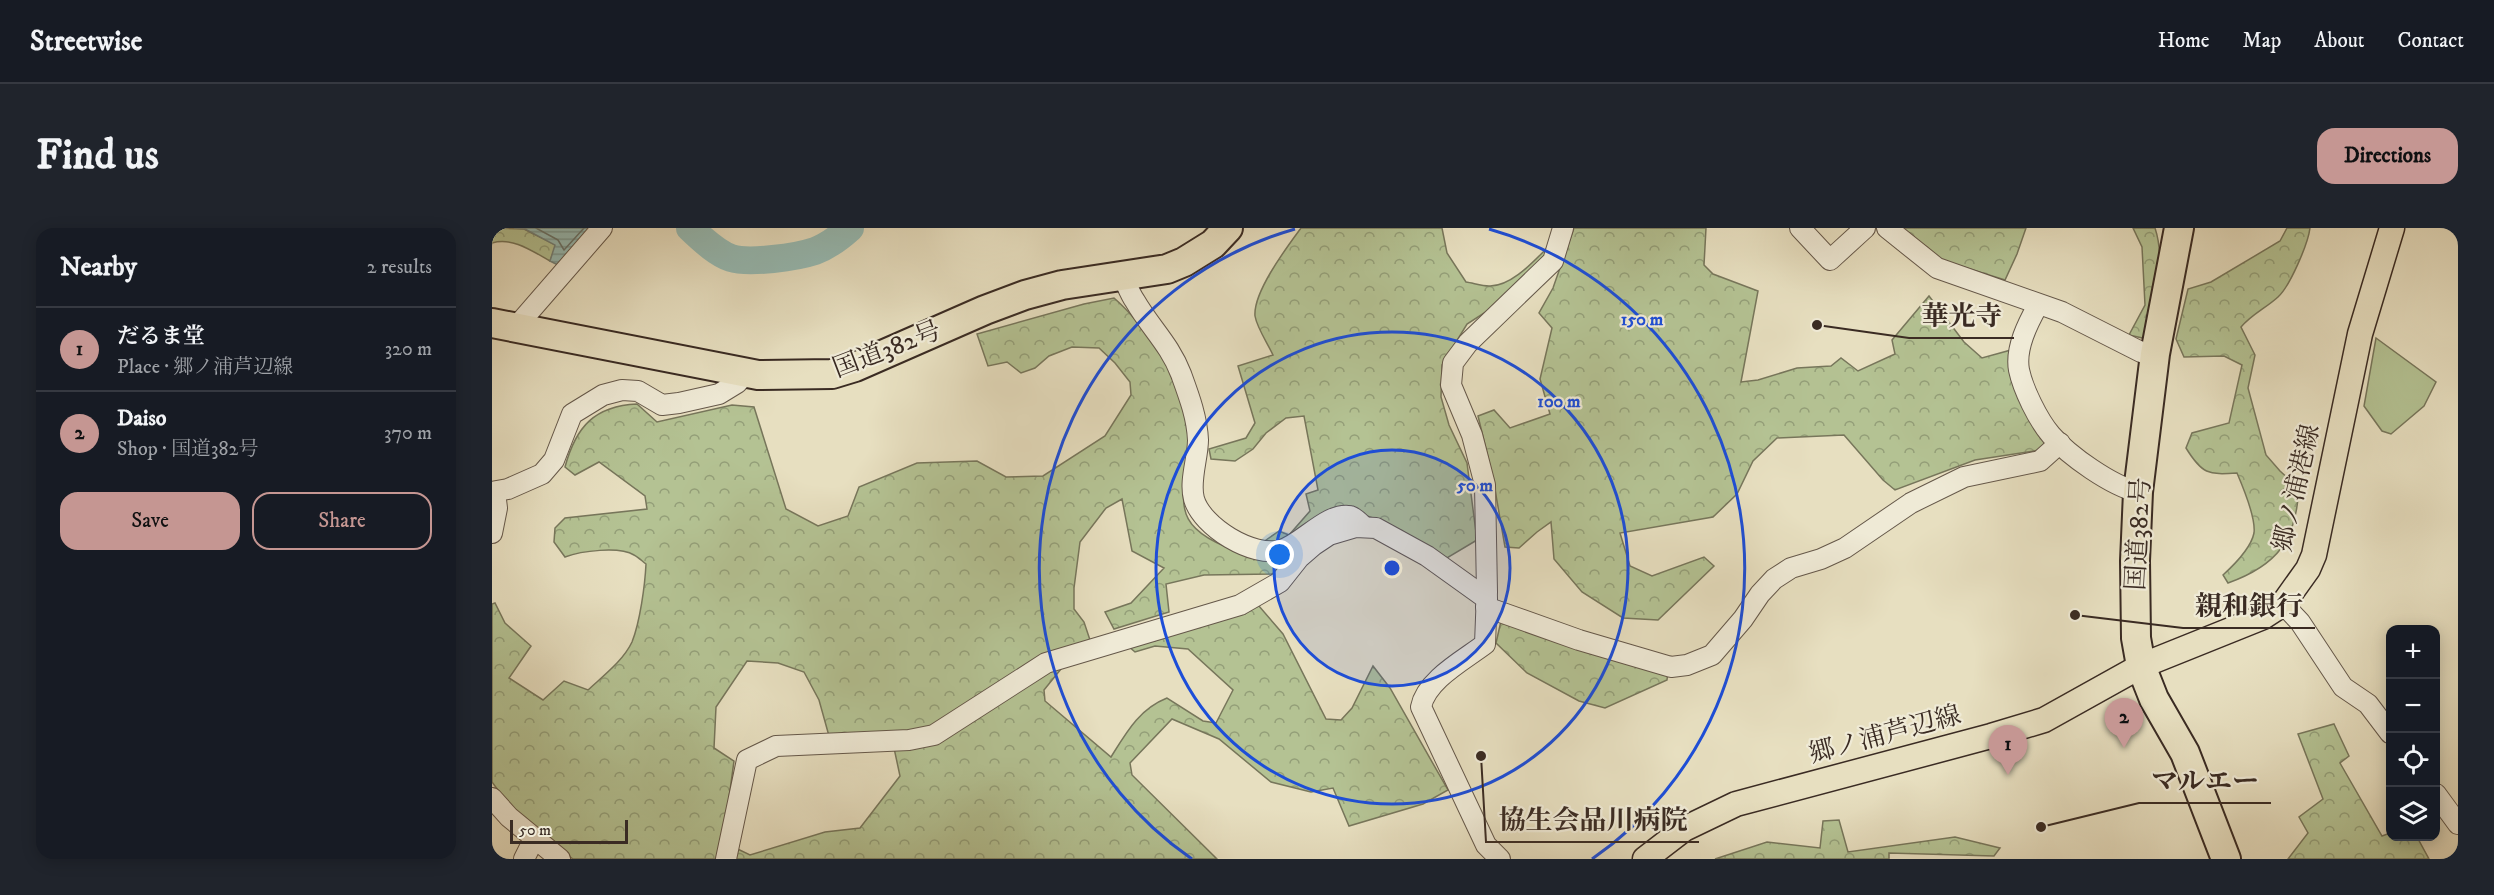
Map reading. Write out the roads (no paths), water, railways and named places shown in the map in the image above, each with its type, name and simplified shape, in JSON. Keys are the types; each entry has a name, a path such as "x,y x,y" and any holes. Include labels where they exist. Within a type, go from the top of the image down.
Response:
{"highway":[{"name":"国道382号","path":"504,325 747,372 786,376 832,374 855,367 985,310 1026,295 1062,285 1167,269 1184,262 1213,244 1228,228"},
{"name":"国道382号","path":"2179,228 2155,354 2138,492 2135,561 2136,638 2141,666 2154,699 2185,753 2226,859"}],"main road":[{"name":"郷ノ浦港線","path":"2141,666 2264,617 2283,604 2298,585 2314,555 2360,334 2392,228"},
{"name":"郷ノ浦芦辺線","path":"1645,859 1684,829 1736,804 2044,720 2141,666"}],"street":[{"path":"504,325 602,228"},
{"path":"1500,859 1486,845 1422,707 1423,697 1430,687 1485,644 1485,485 1472,435 1451,385 1453,363 1468,343 1553,261 1563,228"},
{"path":"1800,228 1830,260 1865,228"},
{"path":"1887,228 1937,268 2062,312 2141,352 2155,354"},
{"path":"1123,277 1135,301 1162,337 1177,365 1193,409 1198,441 1193,498 1217,530 1240,543 1268,553 1284,550 1322,525 1342,517 1349,516 1356,519 1364,527"},
{"path":"2038,305 2023,331 2019,368 2036,412 2043,425 2060,443 2123,489 2138,492"},
{"path":"492,533 497,508 494,492 542,474 555,460 572,414 603,395 622,390 638,391 662,405 679,404 719,394 737,383 747,372"},
{"path":"726,859 747,760 759,753 776,746 909,740 934,735 1046,663 1240,605 1280,582 1299,558 1329,535 1356,527 1376,528 1427,556 1486,603 1579,640 1671,667 1687,665 1712,655 1743,619 1760,594 1774,579 1791,568 1821,560 1845,548 1911,502 1964,477 2040,461 2060,443"},
{"path":"2283,604 2300,622 2343,687 2368,704 2386,727"},
{"path":"492,798 509,817 560,859"},
{"path":"2440,799 2458,824"},
{"path":"524,859 534,838"}],"water":[{"path":"514,228 592,228 560,266 550,261 555,245 525,229"}],"waterway":[{"path":"690,228 720,253 739,260 761,260 815,251 825,247 850,228"}],"place":[{"name":"華光寺","path":"1817,325"},
{"name":"親和銀行","path":"2075,615"},
{"name":"Daiso","path":"2124,748"},
{"name":"協生会品川病院","path":"1481,756"},
{"name":"だるま堂","path":"2008,775"},
{"name":"マルエー","path":"2041,827"}]}
